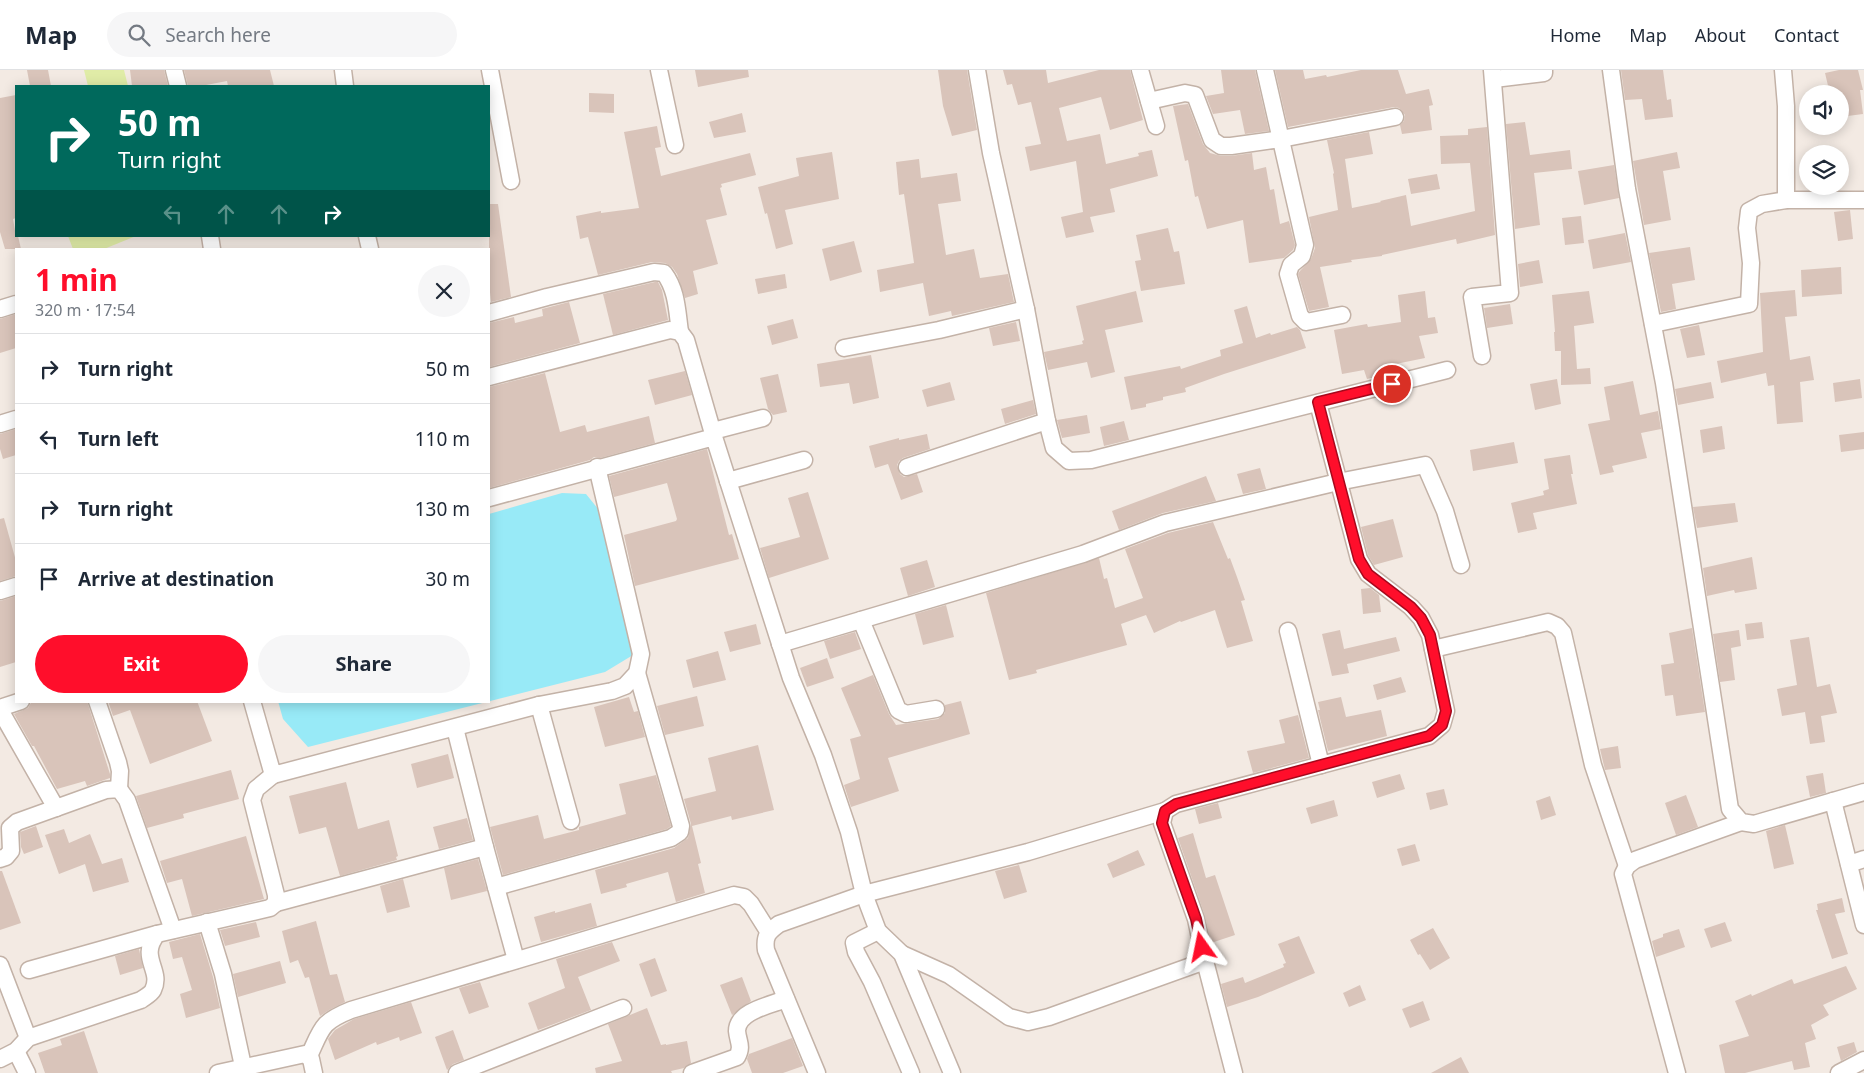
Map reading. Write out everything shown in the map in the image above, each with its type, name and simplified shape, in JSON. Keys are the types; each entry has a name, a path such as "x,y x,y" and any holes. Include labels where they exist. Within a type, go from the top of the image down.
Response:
{"street":[{"path":"174,70 178,85"},
{"path":"343,70 345,85"},
{"path":"490,70 511,181"},
{"path":"660,70 675,145"},
{"path":"977,70 991,152 1026,309 1047,421 1054,448 1069,461 1091,460 1447,370"},
{"path":"1140,70 1156,126"},
{"path":"1265,70 1305,245 1302,256 1291,265 1288,274 1300,316 1306,322 1342,315"},
{"path":"1482,356 1472,297 1510,293 1493,75 1544,74 1544,70"},
{"path":"1610,70 1627,189 1654,324 1730,810 1741,822"},
{"path":"1783,70 1786,106 1786,200"},
{"path":"1149,101 1185,93 1195,95 1212,140 1221,146 1281,138 1394,117"},
{"path":"1654,324 1749,304 1751,263 1747,228 1749,211 1762,204 1786,200 1864,200"},
{"path":"490,313 547,297 654,272 664,274 670,281 674,291 680,332 686,340 713,434 791,678 823,756 849,832 864,894 878,931 902,954 949,975 1009,1017 1028,1022 1048,1018 1205,961"},
{"path":"0,309 15,304"},
{"path":"844,348 939,330 1026,309"},
{"path":"490,378 670,330 680,332"},
{"path":"817,1073 766,950 765,939 768,931 779,924 864,894 1028,852 1165,811 1176,804 1429,736 1442,725 1446,711 1430,635 1421,618 1411,607 1368,574 1359,559 1318,402"},
{"path":"490,498 763,418"},
{"path":"0,424 15,419"},
{"path":"906,467 1047,421"},
{"path":"728,480 804,460"},
{"path":"780,644 1084,554 1165,523 1338,482 1425,465 1445,511 1461,566"},
{"path":"496,887 671,838 680,832 681,826 637,673 641,654 597,468"},
{"path":"0,591 15,586"},
{"path":"861,620 898,710 906,714 936,709"},
{"path":"1432,649 1548,622 1558,626 1563,633 1593,765 1627,866"},
{"path":"1288,631 1321,765"},
{"path":"276,903 276,895 252,800 256,789 273,775 539,705 612,691 625,686 637,673"},
{"path":"16,703 0,709 56,808"},
{"path":"98,703 118,762 120,771 119,789 127,800 173,930"},
{"path":"253,703 273,775"},
{"path":"539,705 572,821"},
{"path":"455,728 516,960"},
{"path":"0,859 6,857 11,851 10,828 17,822 106,790 119,789"},
{"path":"1677,1073 1623,874 1627,866 1635,860 1741,822 1754,824 1864,792"},
{"path":"1833,801 1856,862 1864,925"},
{"path":"1165,811 1162,823 1196,919 1234,1073"},
{"path":"29,970 156,934 270,908 276,903 485,846"},
{"path":"309,1056 323,1025 338,1015 734,895 744,896 768,931"},
{"path":"207,922 223,974 243,1066"},
{"path":"878,931 854,944 911,1073"},
{"path":"0,1059 16,1051 28,1038 141,1000 152,992 156,981 148,951 156,934"},
{"path":"902,954 952,1073"},
{"path":"0,964 28,1038"},
{"path":"692,1073 738,1058 741,1050 737,1031 739,1022 747,1014 786,999"},
{"path":"459,1073 623,1008"},
{"path":"16,1051 27,1073"},
{"path":"218,1073 243,1066 305,1054 311,1059 314,1073"},
{"path":"1839,1073 1864,1060"}],"green space":[{"path":"84,70 124,70 128,85 88,85"},
{"path":"68,237 134,237 106,248 73,248"}],"water":[{"path":"562,493 586,494 607,520 633,655 605,672 490,701 490,514"},
{"path":"279,703 482,703 308,747 283,719"}],"building":[{"path":"27,70 48,70 51,85 30,85"},
{"path":"130,70 164,70 168,85 132,85"},
{"path":"184,70 270,70 274,85 228,85 227,81 206,85 188,85"},
{"path":"695,70 748,70 749,77 698,87"},
{"path":"938,70 967,70 977,130 952,136 943,106"},
{"path":"1003,70 1046,70 1048,83 1099,70 1130,70 1143,120 1110,130 1101,97 1059,108 1067,141 1100,134 1106,164 1139,156 1138,153 1152,150 1158,176 1110,189 1115,212 1090,217 1094,232 1066,238 1061,217 1083,212 1076,161 1030,171 1025,147 1041,144 1031,102 1018,105 1012,84 1007,85"},
{"path":"1221,70 1255,70 1269,131 1245,134 1240,110 1213,114 1206,96 1224,93"},
{"path":"1275,70 1303,70 1305,79 1326,75 1327,77 1361,70 1398,70 1406,94 1429,89 1433,105 1429,106 1432,130 1402,134 1400,125 1404,121 1405,115 1399,108 1394,107 1288,127"},
{"path":"1621,70 1663,70 1667,100 1671,99 1673,117 1645,120 1642,99 1625,100"},
{"path":"1839,70 1858,70 1863,90 1860,90 1863,114 1849,116 1849,85 1828,85 1825,73"},
{"path":"589,93 614,94 614,113 589,112"},
{"path":"15,95 15,218 13,219 15,237 18,237 21,248 15,249 5,249 0,232 0,98"},
{"path":"1188,104 1203,144 1210,153 1231,156 1252,153 1254,170 1266,167 1270,190 1274,189 1280,224 1289,221 1295,245 1293,250 1284,258 1249,263 1243,220 1207,229 1198,196 1195,197 1188,160 1185,161 1173,106"},
{"path":"742,113 746,132 714,138 709,122"},
{"path":"1525,122 1530,155 1570,150 1572,169 1534,173 1540,225 1515,229 1506,124"},
{"path":"657,126 661,147 655,148 661,176 750,153 756,175 721,184 722,187 720,188 727,215 706,220 718,264 693,271 698,294 685,298 677,274 672,267 665,263 652,262 598,275 588,237 580,239 576,216 601,211 601,213 639,208 624,132"},
{"path":"1487,127 1495,235 1457,244 1456,239 1382,256 1320,267 1329,307 1309,311 1298,274 1311,259 1315,248 1309,217 1338,210 1334,173 1327,140 1369,132 1373,154 1345,159 1352,208 1406,195 1411,226 1475,211 1470,163 1441,164 1440,136 1468,135 1468,129"},
{"path":"832,152 839,199 785,210 793,244 776,249 758,187 799,176 796,158"},
{"path":"1677,152 1680,168 1663,171 1671,220 1644,225 1633,161"},
{"path":"919,159 921,178 957,173 961,201 938,204 946,255 974,249 980,278 1008,274 1014,302 952,316 951,311 929,316 923,283 880,292 877,270 914,263 904,194 899,195 896,162"},
{"path":"1614,165 1619,198 1584,205 1578,171"},
{"path":"1437,174 1440,189 1411,194 1408,179"},
{"path":"490,204 498,204 511,297 491,302 490,248"},
{"path":"1850,210 1853,239 1838,241 1834,212"},
{"path":"1581,216 1584,243 1565,245 1562,218"},
{"path":"1168,228 1174,252 1179,251 1185,284 1141,291 1135,261 1141,260 1136,235"},
{"path":"1625,233 1631,262 1593,269 1588,240"},
{"path":"854,241 862,272 830,281 822,249"},
{"path":"1690,247 1695,280 1672,284 1676,309 1661,312 1649,253"},
{"path":"1539,260 1543,283 1520,287 1518,264"},
{"path":"1841,267 1842,294 1802,297 1801,270"},
{"path":"785,274 787,288 758,294 755,279"},
{"path":"658,282 662,290 668,320 613,335 603,294"},
{"path":"1795,290 1797,316 1785,317 1790,360 1810,356 1814,380 1800,382 1803,422 1777,424 1774,385 1768,386 1766,373 1721,383 1717,361 1763,352 1760,293"},
{"path":"1136,291 1143,322 1105,330 1115,372 1091,378 1087,362 1048,370 1044,352 1083,344 1082,341 1084,340 1076,306"},
{"path":"1425,291 1428,318 1435,317 1438,333 1419,336 1425,358 1381,367 1384,375 1367,379 1364,370 1342,374 1334,330 1367,324 1368,327 1401,322 1398,295"},
{"path":"1589,291 1594,323 1574,326 1577,369 1590,368 1591,384 1561,385 1561,351 1555,351 1552,295"},
{"path":"569,302 580,343 490,367 490,323 514,317 515,323 543,316 542,309"},
{"path":"1510,304 1513,324 1487,328 1484,308"},
{"path":"1247,306 1256,338 1297,327 1300,330 1306,348 1224,374 1185,388 1186,392 1163,397 1163,400 1146,404 1146,407 1131,410 1124,377 1180,366 1181,369 1221,356 1220,350 1243,343 1234,310"},
{"path":"15,314 15,348 0,353 0,319"},
{"path":"793,319 798,338 772,345 767,326"},
{"path":"1016,322 1020,341 993,346 989,328"},
{"path":"1699,325 1705,355 1687,358 1680,329"},
{"path":"871,355 879,398 853,404 849,383 820,387 817,364"},
{"path":"685,371 692,395 655,405 648,380"},
{"path":"545,373 560,432 585,425 587,432 649,416 655,443 600,458 594,457 590,460 490,488 490,387"},
{"path":"778,374 787,412 773,415 768,409 760,378"},
{"path":"1557,379 1561,404 1535,410 1530,384"},
{"path":"1860,379 1862,398 1835,402 1833,383"},
{"path":"1633,381 1640,415 1658,411 1661,429 1641,433 1647,458 1612,466 1614,472 1600,475 1588,424 1610,420 1604,387"},
{"path":"950,382 955,400 927,407 922,390"},
{"path":"1711,382 1714,398 1678,405 1675,389"},
{"path":"1033,400 1036,414 1005,424 1001,409"},
{"path":"1087,415 1090,433 1062,438 1057,420"},
{"path":"1124,421 1129,440 1104,446 1100,427"},
{"path":"1722,426 1725,449 1703,453 1700,430"},
{"path":"15,429 15,455 3,459 0,449 0,434"},
{"path":"1864,432 1864,449 1841,452 1839,435"},
{"path":"927,434 930,449 903,458 897,465 900,474 904,477 917,474 923,492 901,500 888,464 875,468 869,446 899,438 899,440"},
{"path":"1514,442 1518,463 1473,471 1470,450"},
{"path":"707,449 729,535 732,534 739,559 635,586 624,535 676,521 677,519 667,483 614,497 609,476"},
{"path":"1570,455 1573,474 1571,474 1577,504 1533,513 1537,529 1518,533 1511,503 1544,495 1543,491 1549,489 1544,459"},
{"path":"1260,468 1266,489 1243,494 1237,474"},
{"path":"1206,476 1216,501 1163,513 1119,530 1112,511"},
{"path":"808,492 829,559 769,578 760,548 800,537 788,498"},
{"path":"1735,503 1738,522 1697,528 1693,507"},
{"path":"4,518 15,557 15,576 0,581 0,519"},
{"path":"1393,519 1403,557 1374,565 1368,555 1361,527"},
{"path":"1213,522 1228,559 1230,558 1245,600 1241,601 1253,641 1227,648 1215,610 1180,621 1154,633 1146,615 1121,624 1127,645 1036,670 1037,673 1009,680 986,593 1099,558 1104,579 1107,578 1115,608 1143,598 1125,549 1168,533"},
{"path":"1752,557 1757,589 1735,593 1734,590 1707,596 1703,568"},
{"path":"927,560 935,587 908,596 900,568"},
{"path":"1370,588 1379,595 1381,612 1363,614 1361,589"},
{"path":"15,596 15,662 0,667 0,601"},
{"path":"946,605 954,637 923,645 915,614"},
{"path":"1762,622 1764,638 1747,640 1745,624"},
{"path":"756,624 761,644 730,652 724,632"},
{"path":"1692,628 1705,712 1676,716 1673,695 1665,696 1661,665 1674,663 1669,633"},
{"path":"1340,630 1344,649 1396,637 1400,651 1347,664 1349,673 1332,676 1322,634"},
{"path":"1739,630 1741,646 1731,648 1735,680 1720,682 1713,634"},
{"path":"855,632 861,649 830,659 824,641"},
{"path":"1809,637 1817,687 1830,684 1837,713 1821,716 1825,742 1810,744 1805,712 1782,716 1777,689 1797,685 1790,640"},
{"path":"718,651 726,680 693,688 686,660"},
{"path":"827,658 834,678 807,687 800,668"},
{"path":"873,675 889,714 896,725 938,719 945,713 945,705 961,701 970,734 888,758 899,791 851,807 844,785 860,779 850,739 861,736 841,688"},
{"path":"1401,677 1406,692 1377,700 1373,685"},
{"path":"697,696 704,726 665,735 657,706"},
{"path":"629,697 634,712 638,711 645,737 605,747 594,707"},
{"path":"1341,697 1346,717 1381,710 1387,736 1328,751 1318,710 1320,710 1318,702"},
{"path":"31,703 88,703 110,778 87,786 85,781 57,789 14,714 28,708"},
{"path":"109,703 198,703 212,741 150,764 130,710 113,716"},
{"path":"1298,715 1309,758 1253,773 1247,751 1285,743 1279,720"},
{"path":"758,745 774,810 732,820 731,816 692,826 701,863 698,864 705,893 676,902 668,872 626,884 627,887 601,894 595,870 674,848 688,838 691,824 684,799 716,791 708,758"},
{"path":"1618,746 1621,768 1605,770 1600,749"},
{"path":"448,754 454,778 417,788 411,764"},
{"path":"231,770 239,799 183,814 184,818 147,828 136,796"},
{"path":"1823,773 1826,793 1810,797 1806,776"},
{"path":"1400,774 1405,789 1377,798 1372,782"},
{"path":"656,775 671,826 667,829 503,875 490,827 538,815 544,839 579,830 579,827 626,814 619,784"},
{"path":"346,782 358,829 389,820 398,856 396,857 397,860 340,876 326,827 299,834 289,796"},
{"path":"1444,789 1448,805 1430,810 1426,793"},
{"path":"1686,795 1698,827 1676,835 1665,803"},
{"path":"1550,796 1556,815 1541,820 1536,801"},
{"path":"1334,800 1338,816 1311,824 1306,808"},
{"path":"1218,803 1222,818 1199,824 1195,809"},
{"path":"467,818 473,840 439,849 433,827"},
{"path":"1785,825 1794,864 1774,869 1766,831"},
{"path":"36,826 43,847 24,854 21,847 20,832"},
{"path":"64,829 69,843 90,834 102,864 122,858 129,882 93,892 85,864 59,874 45,835"},
{"path":"1193,833 1206,878 1215,875 1235,935 1211,943 1205,916 1178,838"},
{"path":"246,836 264,899 192,916 182,879 167,883 160,861"},
{"path":"1415,844 1420,861 1402,866 1397,849"},
{"path":"1138,850 1145,865 1113,878 1107,864"},
{"path":"478,859 487,891 451,900 444,868"},
{"path":"1019,865 1027,892 1004,899 995,871"},
{"path":"0,871 2,871 21,923 0,930"},
{"path":"403,879 410,907 387,913 380,886"},
{"path":"1842,898 1845,912 1835,914 1848,954 1832,959 1816,910 1818,910 1817,904"},
{"path":"591,903 597,926 541,942 534,917"},
{"path":"316,921 330,975 337,974 345,1002 320,1016 309,977 305,978 298,960 290,963 282,931"},
{"path":"256,922 260,937 225,946 220,930"},
{"path":"1725,922 1732,941 1711,948 1704,929"},
{"path":"1433,928 1450,958 1430,970 1420,954 1418,955 1410,940"},
{"path":"1679,929 1685,947 1656,957 1652,941 1663,937 1663,934"},
{"path":"200,934 220,1008 186,1018 180,994 192,990 182,957 173,959 169,942"},
{"path":"1299,936 1315,973 1258,997 1227,1007 1221,984 1243,977 1245,983 1284,967 1283,964 1286,963 1278,944"},
{"path":"612,942 620,961 578,977 591,1010 538,1030 528,1003 565,988 556,959"},
{"path":"139,949 143,968 120,975 115,956"},
{"path":"655,958 667,991 651,997 639,964"},
{"path":"280,961 286,983 238,997 233,974"},
{"path":"1846,966 1857,989 1823,1005 1829,1015 1811,1025 1816,1039 1805,1043 1810,1067 1794,1070 1792,1061 1745,1073 1725,1073 1719,1045 1749,1036 1735,1001 1792,979 1794,984"},
{"path":"742,977 751,1001 732,1015 720,985"},
{"path":"480,982 489,1007 469,1014 459,988"},
{"path":"1360,985 1366,1000 1349,1007 1343,993"},
{"path":"1423,1001 1430,1020 1410,1028 1402,1009"},
{"path":"411,1002 422,1033 400,1041 399,1037 377,1045 376,1042 335,1060 328,1039 335,1030 354,1019"},
{"path":"647,1008 661,1045 687,1041 691,1063 684,1068 671,1071 672,1073 596,1073 595,1068 622,1061 608,1024"},
{"path":"453,1030 464,1060 453,1064 447,1070 435,1037"},
{"path":"84,1031 98,1073 45,1073 38,1053 62,1045 60,1039"},
{"path":"792,1038 803,1066 783,1073 752,1073 747,1059 749,1054"},
{"path":"1854,1042 1857,1052 1841,1061 1837,1047"},
{"path":"1461,1057 1469,1073 1431,1073"}],"route":[{"path":"1202,947 1196,919 1162,823 1165,811 1176,804 1429,736 1442,725 1446,711 1430,635 1421,618 1411,607 1368,574 1359,559 1318,402 1392,384"}]}
